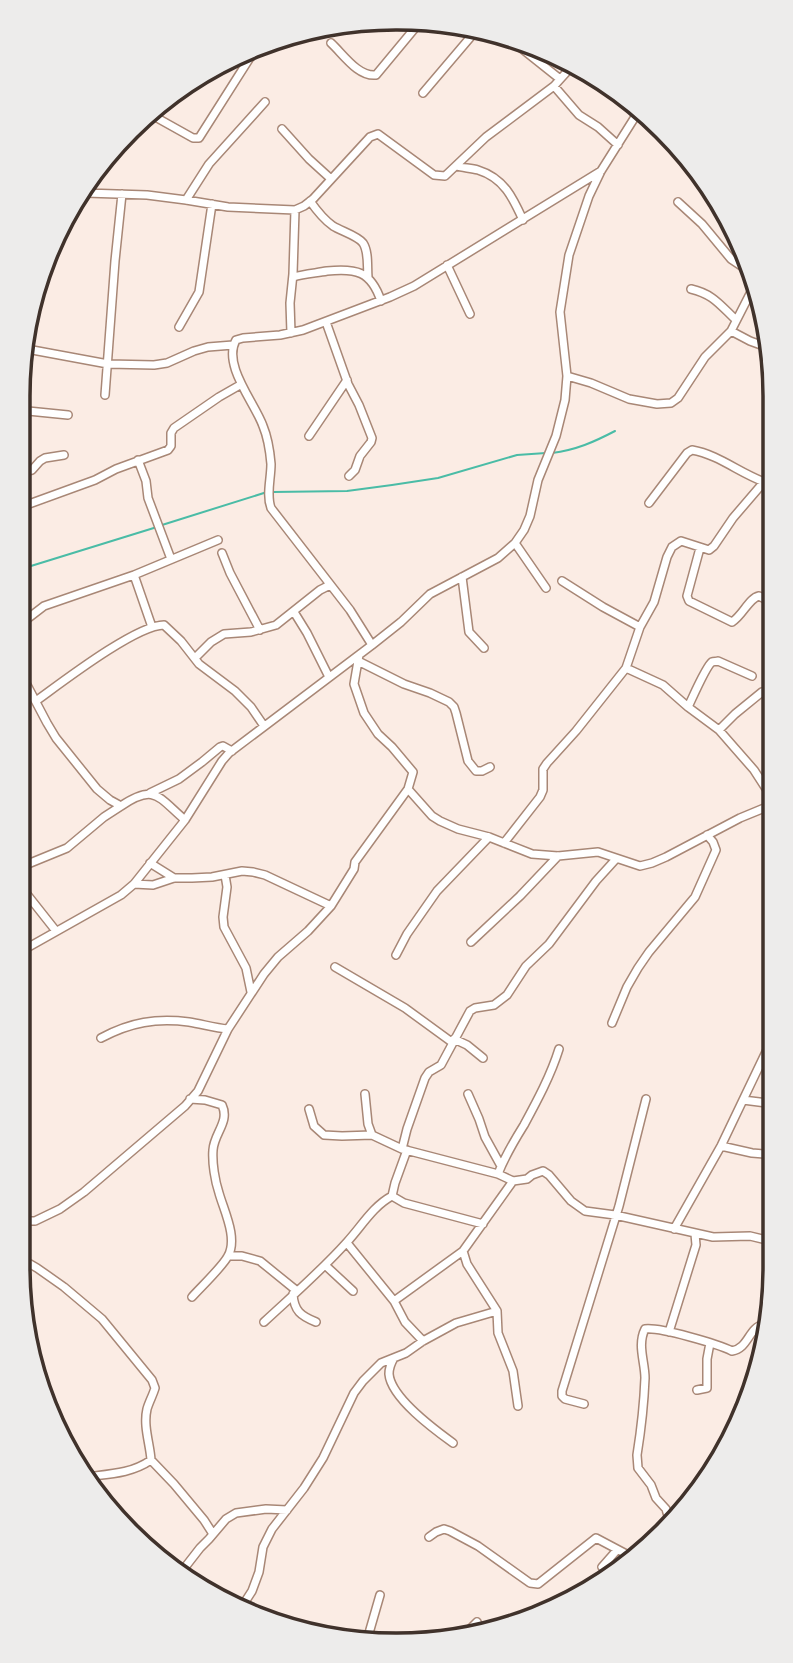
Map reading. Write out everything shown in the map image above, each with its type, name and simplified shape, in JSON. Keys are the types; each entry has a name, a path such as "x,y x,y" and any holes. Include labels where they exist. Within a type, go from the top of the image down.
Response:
{"street":[{"path":"331,43 361,72 376,75 412,31"},
{"path":"423,93 470,37"},
{"path":"531,56 561,79"},
{"path":"158,119 193,138 200,138 247,62"},
{"path":"92,193 186,200 228,207 295,210 310,201 374,135 378,135 434,175 444,176 486,137 554,86 567,72"},
{"path":"554,86 579,115 618,145"},
{"path":"186,200 209,164 265,102"},
{"path":"30,945 121,895 134,884 185,820 222,761 232,751 359,658 430,594 498,558 515,543 530,516 538,480 556,436 565,400 567,376 560,312 569,255 589,196 601,171 634,118"},
{"path":"282,129 331,179"},
{"path":"456,166 477,170 502,185 513,196 523,220"},
{"path":"372,645 350,610 268,502 271,465 265,430 251,399 240,385 233,345 236,340 243,338 291,333 326,322 414,286 601,171"},
{"path":"105,395 122,194"},
{"path":"310,201 321,217 364,244 368,277"},
{"path":"678,202 738,264"},
{"path":"179,327 199,292 212,204"},
{"path":"291,333 295,210"},
{"path":"447,265 470,314"},
{"path":"293,277 345,269 357,271 368,277 377,288 381,301"},
{"path":"691,289 704,292 736,320"},
{"path":"567,376 629,399 657,404 671,402 678,398 714,346 731,331 749,295"},
{"path":"326,322 372,438 349,476"},
{"path":"731,331 759,344"},
{"path":"33,350 108,364 154,365 167,363 208,347 233,345"},
{"path":"309,436 347,380"},
{"path":"30,503 168,450 174,428 240,385"},
{"path":"30,411 68,415"},
{"path":"504,843 540,797 543,790 543,769 547,763 626,668 640,627 654,602 673,547 681,541 709,550 763,482 712,456 691,450 649,503"},
{"path":"30,470 45,458 64,455"},
{"path":"138,460 146,481 148,498 171,559"},
{"path":"30,617 44,606 134,575 218,540"},
{"path":"515,543 546,588"},
{"path":"700,548 687,596 689,601 732,622 740,617 753,597 763,598"},
{"path":"222,553 261,630"},
{"path":"134,575 152,626"},
{"path":"461,577 469,632 484,648"},
{"path":"562,581 640,627"},
{"path":"195,658 214,639 224,634 244,633 276,625 330,585"},
{"path":"294,612 330,677"},
{"path":"36,701 104,653 152,626 164,625 206,670 235,691 251,707 264,726"},
{"path":"359,658 404,684 449,702 456,713 469,765 476,771 490,767"},
{"path":"30,1221 35,1222 60,1209 84,1192 167,1122 198,1091 228,1029 251,993 278,957 331,906 354,869 355,862 408,789 413,772 378,734 364,713 354,684 359,658"},
{"path":"688,707 710,663 718,661 752,676"},
{"path":"626,668 663,685 719,730 763,784"},
{"path":"30,690 56,738 97,789 121,806"},
{"path":"719,730 762,692"},
{"path":"30,863 67,848 104,817 142,794 179,779 220,747 232,751"},
{"path":"408,789 424,808 440,821 532,854 558,856 598,852 640,866 652,863 763,807"},
{"path":"150,793 185,820"},
{"path":"612,1023 638,968 695,897 716,850 707,835"},
{"path":"396,955 437,891 489,837"},
{"path":"471,942 558,856"},
{"path":"392,1196 405,1149 407,1129 425,1078 429,1072 441,1065 470,1011 475,1007 494,1005 507,995 526,966 549,944 616,859"},
{"path":"150,863 174,878"},
{"path":"134,884 152,885 174,878 242,871 265,875 331,906"},
{"path":"225,874 227,887 224,927 246,968 251,993"},
{"path":"30,898 56,931"},
{"path":"335,967 405,1007 454,1041 467,1045 483,1058"},
{"path":"101,1038 121,1027 139,1022 190,1022 228,1029"},
{"path":"499,1170 559,1049"},
{"path":"674,1228 721,1146 763,1063"},
{"path":"365,1094 372,1135"},
{"path":"468,1094 499,1170"},
{"path":"190,1099 222,1105 225,1111 226,1117 215,1140 212,1154 231,1238 228,1256 192,1297"},
{"path":"584,1404 565,1399 562,1391 619,1206 646,1099"},
{"path":"743,1100 763,1102"},
{"path":"309,1109 314,1126 324,1135 372,1135 405,1149 499,1170 513,1181 527,1179 542,1171 549,1175 571,1201 585,1211 713,1237 750,1236 763,1239"},
{"path":"721,1146 763,1154"},
{"path":"394,1301 463,1251 513,1181"},
{"path":"392,1196 404,1203 483,1224"},
{"path":"264,1322 325,1265 382,1201 392,1196"},
{"path":"669,1332 696,1245 695,1234"},
{"path":"346,1243 394,1301 405,1322 423,1341"},
{"path":"463,1251 467,1264 497,1311 498,1333 513,1371 518,1406"},
{"path":"228,1256 261,1261 295,1293"},
{"path":"30,1264 64,1287 102,1319 152,1380 155,1388 147,1409 146,1423 151,1460 214,1534"},
{"path":"325,1265 353,1291"},
{"path":"295,1293 294,1303 299,1314 316,1322"},
{"path":"245,1600 259,1572 263,1547 323,1458 354,1393 381,1363 406,1353 456,1323 497,1311"},
{"path":"667,1513 638,1468 645,1376 641,1343 643,1333 650,1328 732,1351 742,1348 758,1325"},
{"path":"697,1390 707,1388 710,1343"},
{"path":"394,1358 389,1372 391,1382 399,1394 422,1418 453,1443"},
{"path":"96,1476 132,1470 151,1460"},
{"path":"186,1566 226,1519 236,1513 266,1509 287,1510"},
{"path":"429,1537 444,1529 450,1531 478,1546 530,1583 538,1584 596,1538 624,1553"},
{"path":"602,1567 617,1550"},
{"path":"369,1632 380,1595"}],"waterway":[{"path":"552,453 585,445 615,431"},
{"path":"273,492 347,491 392,485 438,478 517,455 546,453"},
{"path":"162,525 267,492"},
{"path":"30,566 157,527"}]}
